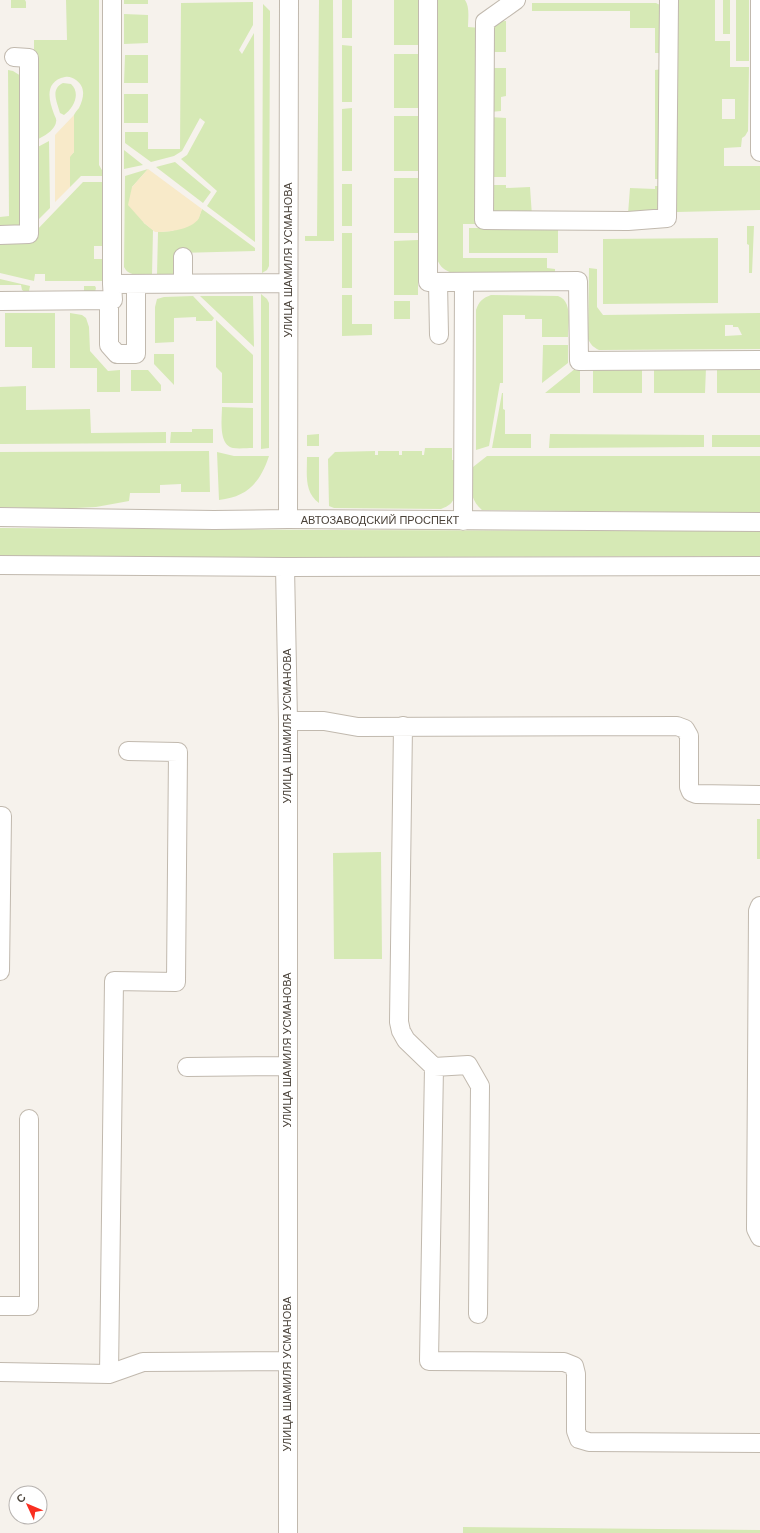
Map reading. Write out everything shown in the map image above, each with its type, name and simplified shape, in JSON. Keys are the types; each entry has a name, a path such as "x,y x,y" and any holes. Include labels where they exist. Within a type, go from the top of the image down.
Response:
{"street":[{"path":"112,0 111,292 109,345 117,354 136,354 136,284"},
{"name":"УЛИЦА ШАМИЛЯ УСМАНОВА","path":"288,519 289,0"},
{"path":"428,0 428,282 578,282 578,361 760,360"},
{"path":"516,0 486,22 484,220 628,220 667,218 669,0"},
{"path":"760,0 760,152"},
{"path":"0,235 29,234 29,58 14,57"},
{"path":"183,257 183,284"},
{"path":"438,282 439,335"},
{"path":"463,521 464,282"},
{"path":"0,301 111,292 136,284 288,283"},
{"name":"АВТОЗАВОДСКИЙ ПРОСПЕКТ","path":"0,517 214,520 288,519 760,522"},
{"path":"0,565 285,567 760,566"},
{"name":"УЛИЦА ШАМИЛЯ УСМАНОВА","path":"285,567 288,721 288,1533"},
{"path":"288,721 324,721 358,726 677,726 685,729 689,736 689,787 691,792 696,794 760,795"},
{"path":"403,726 399,1022 401,1031 406,1040 434,1067 429,1361 564,1362 574,1366 576,1374 576,1431 579,1439 589,1442 760,1443"},
{"path":"109,1374 114,981 176,982 178,752 128,751"},
{"path":"0,816 2,816 0,971"},
{"path":"760,906 758,911 756,1213 756,1229 760,1237"},
{"path":"434,1067 468,1065 480,1086 478,1314"},
{"path":"187,1067 287,1066"},
{"path":"0,1306 29,1306 29,1120"},
{"path":"0,1372 109,1374 143,1362 287,1361"}],"green space":[{"path":"11,0 25,0 26,8 11,8"},
{"path":"66,0 99,0 99,165 103,172 102,176 81,176 70,187 70,156 74,152 73,119 83,97 83,89 76,80 71,77 66,77 54,82 50,91 50,102 56,119 55,125 47,134 34,141 34,40 67,40"},
{"path":"124,0 148,0 148,4 124,4"},
{"path":"319,0 333,0 334,241 305,241 305,236 317,236"},
{"path":"342,0 352,0 352,38 342,38"},
{"path":"394,0 418,0 418,45 394,45"},
{"path":"438,0 465,0 468,10 468,27 481,28 478,224 463,224 463,258 547,258 547,268 555,269 555,274 453,273 443,268 437,259 436,3"},
{"path":"674,0 715,0 715,41 730,41 730,67 749,67 748,131 742,138 741,147 724,148 724,166 760,166 760,210 677,212 674,210","holes":["722,99 735,99 735,119 722,119"]},
{"path":"723,0 730,0 730,34 723,34"},
{"path":"736,0 749,0 749,61 736,61"},
{"path":"253,2 253,25 239,50 242,54 254,33 255,242 207,206 217,191 181,159 187,155 205,122 200,118 182,151 174,156 151,162 125,143 125,132 148,132 148,149 180,149 181,3"},
{"path":"532,3 656,3 662,6 664,53 655,53 655,28 630,28 630,11 532,11"},
{"path":"263,4 270,11 269,266 267,270 262,273"},
{"path":"124,14 148,15 148,43 124,44"},
{"path":"506,21 506,52 490,52 490,22"},
{"path":"342,45 352,46 352,102 342,102"},
{"path":"394,54 418,54 418,108 394,108"},
{"path":"125,55 148,55 148,83 124,83"},
{"path":"490,68 506,68 506,96 501,97 501,111 490,112"},
{"path":"663,69 663,179 655,179 655,70"},
{"path":"8,70 21,76 25,228 0,228 0,217 9,216"},
{"path":"63,83 71,84 76,92 75,100 71,108 64,115 60,113 56,100 57,89"},
{"path":"124,94 148,94 148,123 124,123"},
{"path":"352,108 352,171 342,171 342,109"},
{"path":"394,116 418,116 418,171 394,171"},
{"path":"490,117 506,118 506,177 490,177"},
{"path":"49,141 50,208 33,225 34,149"},
{"path":"124,150 143,165 124,169"},
{"path":"175,162 211,192 203,203 156,167"},
{"path":"148,169 132,187 144,223 153,230 152,275 136,275 129,273 124,267 125,176"},
{"path":"394,178 418,178 418,233 394,233"},
{"path":"83,182 102,182 102,246 94,246 94,259 102,259 102,281 45,281 45,274 35,274 34,281 0,273 0,241 34,233"},
{"path":"342,184 352,184 352,226 342,226"},
{"path":"490,185 506,185 506,188 530,187 532,216 496,213 492,209"},
{"path":"655,186 663,186 663,208 656,213 628,214 630,188 655,189"},
{"path":"202,209 255,248 255,251 179,253 177,275 157,275 158,232 172,231 198,219"},
{"path":"747,226 754,226 752,273 749,273"},
{"path":"469,228 558,228 558,253 469,253"},
{"path":"342,233 352,233 352,288 342,288"},
{"path":"718,238 718,303 603,304 603,239"},
{"path":"418,240 418,295 394,295 394,241"},
{"path":"589,268 597,269 597,307 603,315 760,313 760,349 599,350 592,346 588,339","holes":["725,325 733,325 733,327 738,327 742,335 725,336"]},
{"path":"0,279 30,286 29,291 25,292 22,290 21,285 0,285"},
{"path":"84,286 95,286 95,292 85,292"},
{"path":"261,294 269,303 269,448 261,449"},
{"path":"342,295 352,295 352,324 372,324 372,335 342,336"},
{"path":"491,295 558,296 563,299 568,308 568,337 542,337 542,319 525,319 525,315 503,315 503,383 500,383 489,446 476,450 476,310 478,304 482,300"},
{"path":"193,296 214,318 212,321 196,321 196,317 174,318 174,342 155,343 155,307 157,299 164,297"},
{"path":"200,296 253,296 254,347"},
{"path":"394,301 410,301 410,319 394,319"},
{"path":"5,313 55,313 55,368 32,368 32,347 5,347"},
{"path":"70,313 82,315 86,318 89,327 90,351 108,371 120,370 120,392 97,392 97,368 70,368"},
{"path":"216,320 253,355 253,403 222,403 222,373 216,367"},
{"path":"543,345 568,345 568,363 542,383"},
{"path":"154,354 174,354 174,385 154,364"},
{"path":"576,368 580,368 580,393 545,393"},
{"path":"593,368 642,368 642,393 593,393"},
{"path":"654,368 706,368 705,393 654,393"},
{"path":"717,368 760,368 760,393 717,393"},
{"path":"131,370 148,370 161,385 161,391 131,391"},
{"path":"26,386 26,410 90,409 91,433 166,432 166,443 0,444 0,387"},
{"path":"502,393 503,409 505,410 505,434 531,434 531,448 492,448"},
{"path":"222,407 253,408 253,448 233,448 228,446 223,437"},
{"path":"192,429 213,429 213,443 170,443 171,432 192,432"},
{"path":"319,434 319,446 307,446 307,435"},
{"path":"550,434 704,435 704,447 549,448"},
{"path":"712,435 760,435 760,447 712,447"},
{"path":"425,448 452,448 452,460 455,460 455,495 452,502 446,507 441,509 334,508 329,506 328,459 335,452 375,451 375,455 378,455 378,451 399,451 399,455 402,455 402,451 422,451 422,455 424,455"},
{"path":"209,451 210,492 181,492 181,484 160,485 160,493 130,493 129,501 96,507 56,509 0,507 0,452"},
{"path":"217,452 234,456 269,456 257,481 251,487 237,496 219,500"},
{"path":"487,456 760,456 760,513 482,510 473,497 471,487 471,470"},
{"path":"307,457 319,457 319,503 311,494 307,482"},
{"path":"0,528 760,531 760,556 0,558"},
{"path":"757,819 760,819 760,859 757,859"},
{"path":"381,852 382,959 334,959 333,853"},
{"path":"463,1527 760,1530 760,1533 463,1533"}],"sand":[{"path":"74,115 74,152 70,157 70,187 55,202 55,135"},
{"path":"148,169 202,209 196,222 179,230 166,232 155,232 144,223 128,205 132,187"}]}
